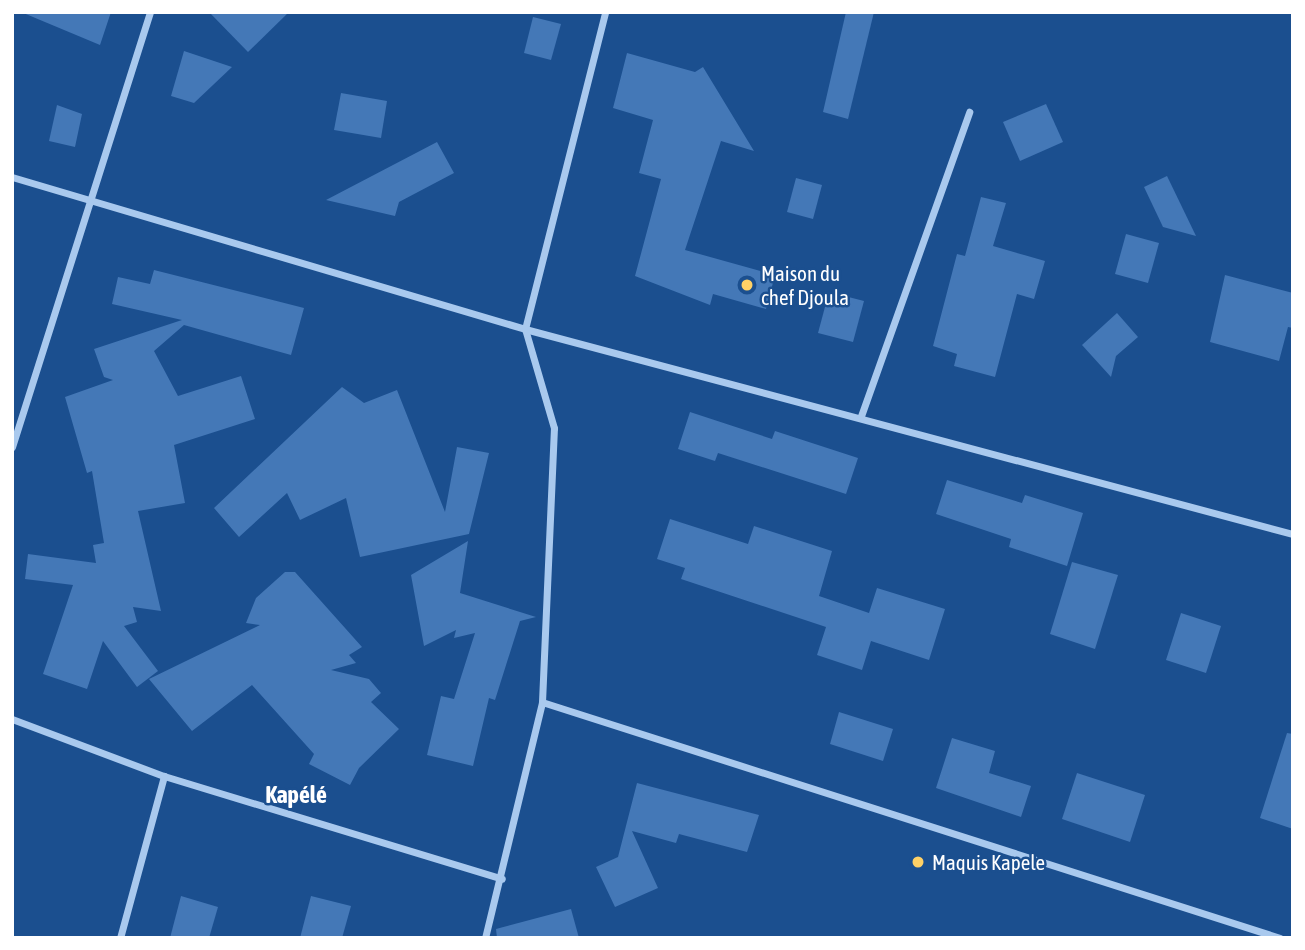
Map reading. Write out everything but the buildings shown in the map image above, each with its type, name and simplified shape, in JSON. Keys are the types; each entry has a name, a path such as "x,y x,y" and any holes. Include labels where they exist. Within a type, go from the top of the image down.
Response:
{"street":[{"path":"12,447 150,12"},
{"path":"485,938 502,879 542,702 554,428 525,328 606,12"},
{"path":"861,416 968,112"},
{"path":"12,177 93,198 525,328 1293,534"},
{"path":"542,702 1280,938"},
{"path":"12,719 164,776 502,879"},
{"path":"120,938 164,776"}],"place":[{"name":"Maison du chef Djoula","path":"747,285"},
{"name":"Maquis Kapele","path":"918,862"}],"district":[{"name":"Kapélé","path":"296,795"}]}
